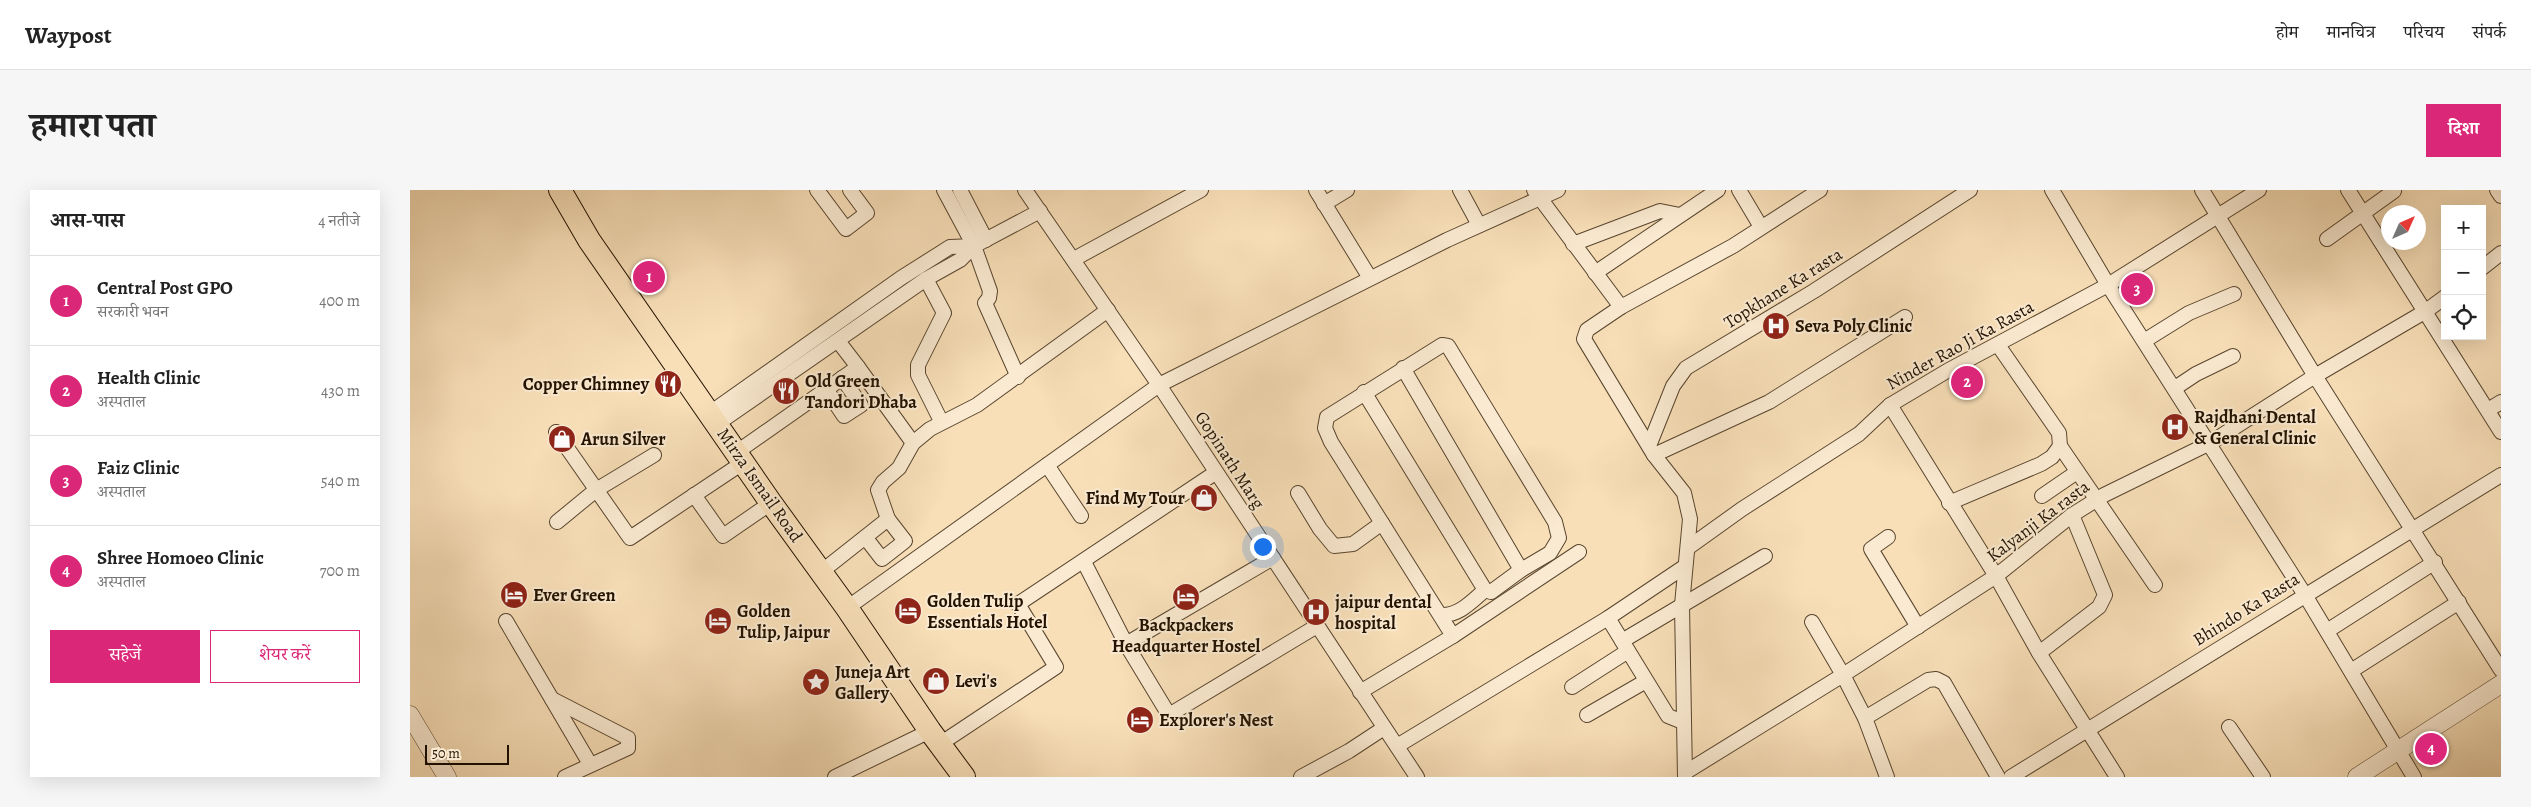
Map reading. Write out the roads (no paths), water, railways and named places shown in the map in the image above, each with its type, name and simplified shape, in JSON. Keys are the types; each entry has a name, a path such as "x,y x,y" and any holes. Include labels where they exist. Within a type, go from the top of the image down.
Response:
{"highway":[{"name":"Mirza Ismail Road","path":"560,190 589,240 964,777"}],"street":[{"path":"817,190 846,229 867,214 850,190"},
{"path":"944,190 980,243"},
{"path":"960,190 980,243 990,291 989,298 985,303 1018,377"},
{"name":"Gopinath Marg","path":"1025,190 1159,385 1215,473 1417,777"},
{"path":"1074,259 1201,190"},
{"path":"1316,190 1370,278"},
{"path":"1324,204 1347,190"},
{"path":"1460,190 1479,225"},
{"path":"847,608 1159,385 1479,225 1536,194 1558,190"},
{"path":"1595,273 1718,190"},
{"path":"1739,190 1761,227"},
{"path":"1685,775 1682,605 1684,567 1689,547 1690,519 1684,493 1652,450 1584,339 1587,330 1621,307 1733,246 1820,190"},
{"name":"Topkhane Ka rasta","path":"1652,450 1673,386 1686,368 1814,291 1970,190"},
{"path":"2052,190 2108,285 2305,595 2414,777"},
{"path":"2202,190 2315,376 2435,562 2501,670"},
{"name":"Ninder Rao Ji Ka Rasta","path":"1689,547 1742,509 1859,434 1890,405 1946,372 2108,285 2259,190"},
{"path":"2348,190 2501,432"},
{"path":"2497,190 2501,196"},
{"path":"2327,239 2394,191"},
{"path":"1536,194 1621,307"},
{"path":"713,419 838,340 926,279 960,260 980,243 1040,211"},
{"path":"1573,244 1660,211 1680,215"},
{"path":"713,419 926,262 950,247 980,243"},
{"path":"2486,265 2501,253"},
{"path":"926,279 944,313 918,365 918,375 942,422"},
{"path":"2144,341 2189,312 2234,294"},
{"name":"Kalyanji Ka rasta","path":"1685,775 1996,576 2072,514 2210,443 2315,376 2426,311 2441,300"},
{"path":"865,537 882,559 905,541 888,519 878,490 882,482 900,468 913,443 942,422 977,405 1108,310"},
{"path":"1652,450 1768,402 1905,317"},
{"path":"838,340 913,443"},
{"path":"1364,392 1485,590 1491,592 1521,570 1550,553 1559,538 1555,522 1448,346 1442,345 1364,392 1327,417 1324,428 1331,442 1453,636"},
{"path":"1998,345 2059,433 2060,446 2077,472 2155,585"},
{"path":"2175,388 2196,374 2233,356"},
{"path":"556,432 630,538 694,495 740,457 858,367"},
{"path":"1403,368 1521,570"},
{"path":"826,390 844,416 861,405 842,378"},
{"path":"2488,410 2501,402"},
{"path":"1890,405 1996,576 2039,653 2117,777"},
{"path":"1949,502 2041,464 2052,457 2060,446"},
{"path":"557,522 596,490 654,454"},
{"path":"1047,465 1081,516"},
{"path":"2042,496 2077,472"},
{"path":"835,777 935,738 1056,666 1018,604 1084,562 1215,473"},
{"name":"Bhindo Ka Rasta","path":"2012,777 2501,475"},
{"path":"1298,492 1320,528 1334,546 1353,544 1382,523"},
{"path":"694,495 723,536 771,503"},
{"path":"2039,653 2099,606 2105,595 2072,514"},
{"path":"821,572 888,519"},
{"path":"1888,537 1871,550 1918,627"},
{"path":"1360,692 1453,636 1579,552"},
{"path":"1572,687 1682,605 1766,556"},
{"path":"1126,644 1273,558"},
{"path":"1084,562 1126,644 1169,714 1317,626"},
{"path":"2327,631 2435,562"},
{"path":"1397,746 1608,618 1684,567"},
{"path":"1440,615 1448,616 1462,610 1485,590"},
{"path":"2351,671 2459,602"},
{"path":"1608,618 1668,716 1683,722"},
{"path":"506,621 590,764"},
{"path":"1812,622 1843,675 1865,718 1887,777"},
{"path":"1865,718 1928,680 1936,678 1944,683 1998,777"},
{"path":"1587,716 1646,680"},
{"path":"2357,777 2501,684"},
{"path":"552,699 628,738 628,748 565,777"},
{"path":"410,715 446,777"},
{"path":"2229,727 2263,777"},
{"path":"1301,777 1349,751 1384,728"}],"place":[{"name":"Central Post GPO","path":"649,277"},
{"name":"Faiz Clinic","path":"2137,289"},
{"name":"Seva Poly Clinic","path":"1776,326"},
{"name":"Health Clinic","path":"1967,382"},
{"name":"Copper Chimney","path":"668,384"},
{"name":"Old Green Tandori Dhaba","path":"786,391"},
{"name":"Rajdhani Dental & General Clinic","path":"2175,427"},
{"name":"Arun Silver","path":"562,439"},
{"name":"Find My Tour","path":"1204,498"},
{"name":"Ever Green","path":"514,595"},
{"name":"Backpackers Headquarter Hostel","path":"1186,597"},
{"name":"Golden Tulip Essentials Hotel","path":"908,611"},
{"name":"jaipur dental hospital","path":"1316,612"},
{"name":"Golden Tulip, Jaipur","path":"718,621"},
{"name":"Levi's","path":"936,681"},
{"name":"Juneja Art Gallery","path":"816,682"},
{"name":"Explorer's Nest","path":"1140,720"},
{"name":"Shree Homoeo Clinic","path":"2431,749"}]}
